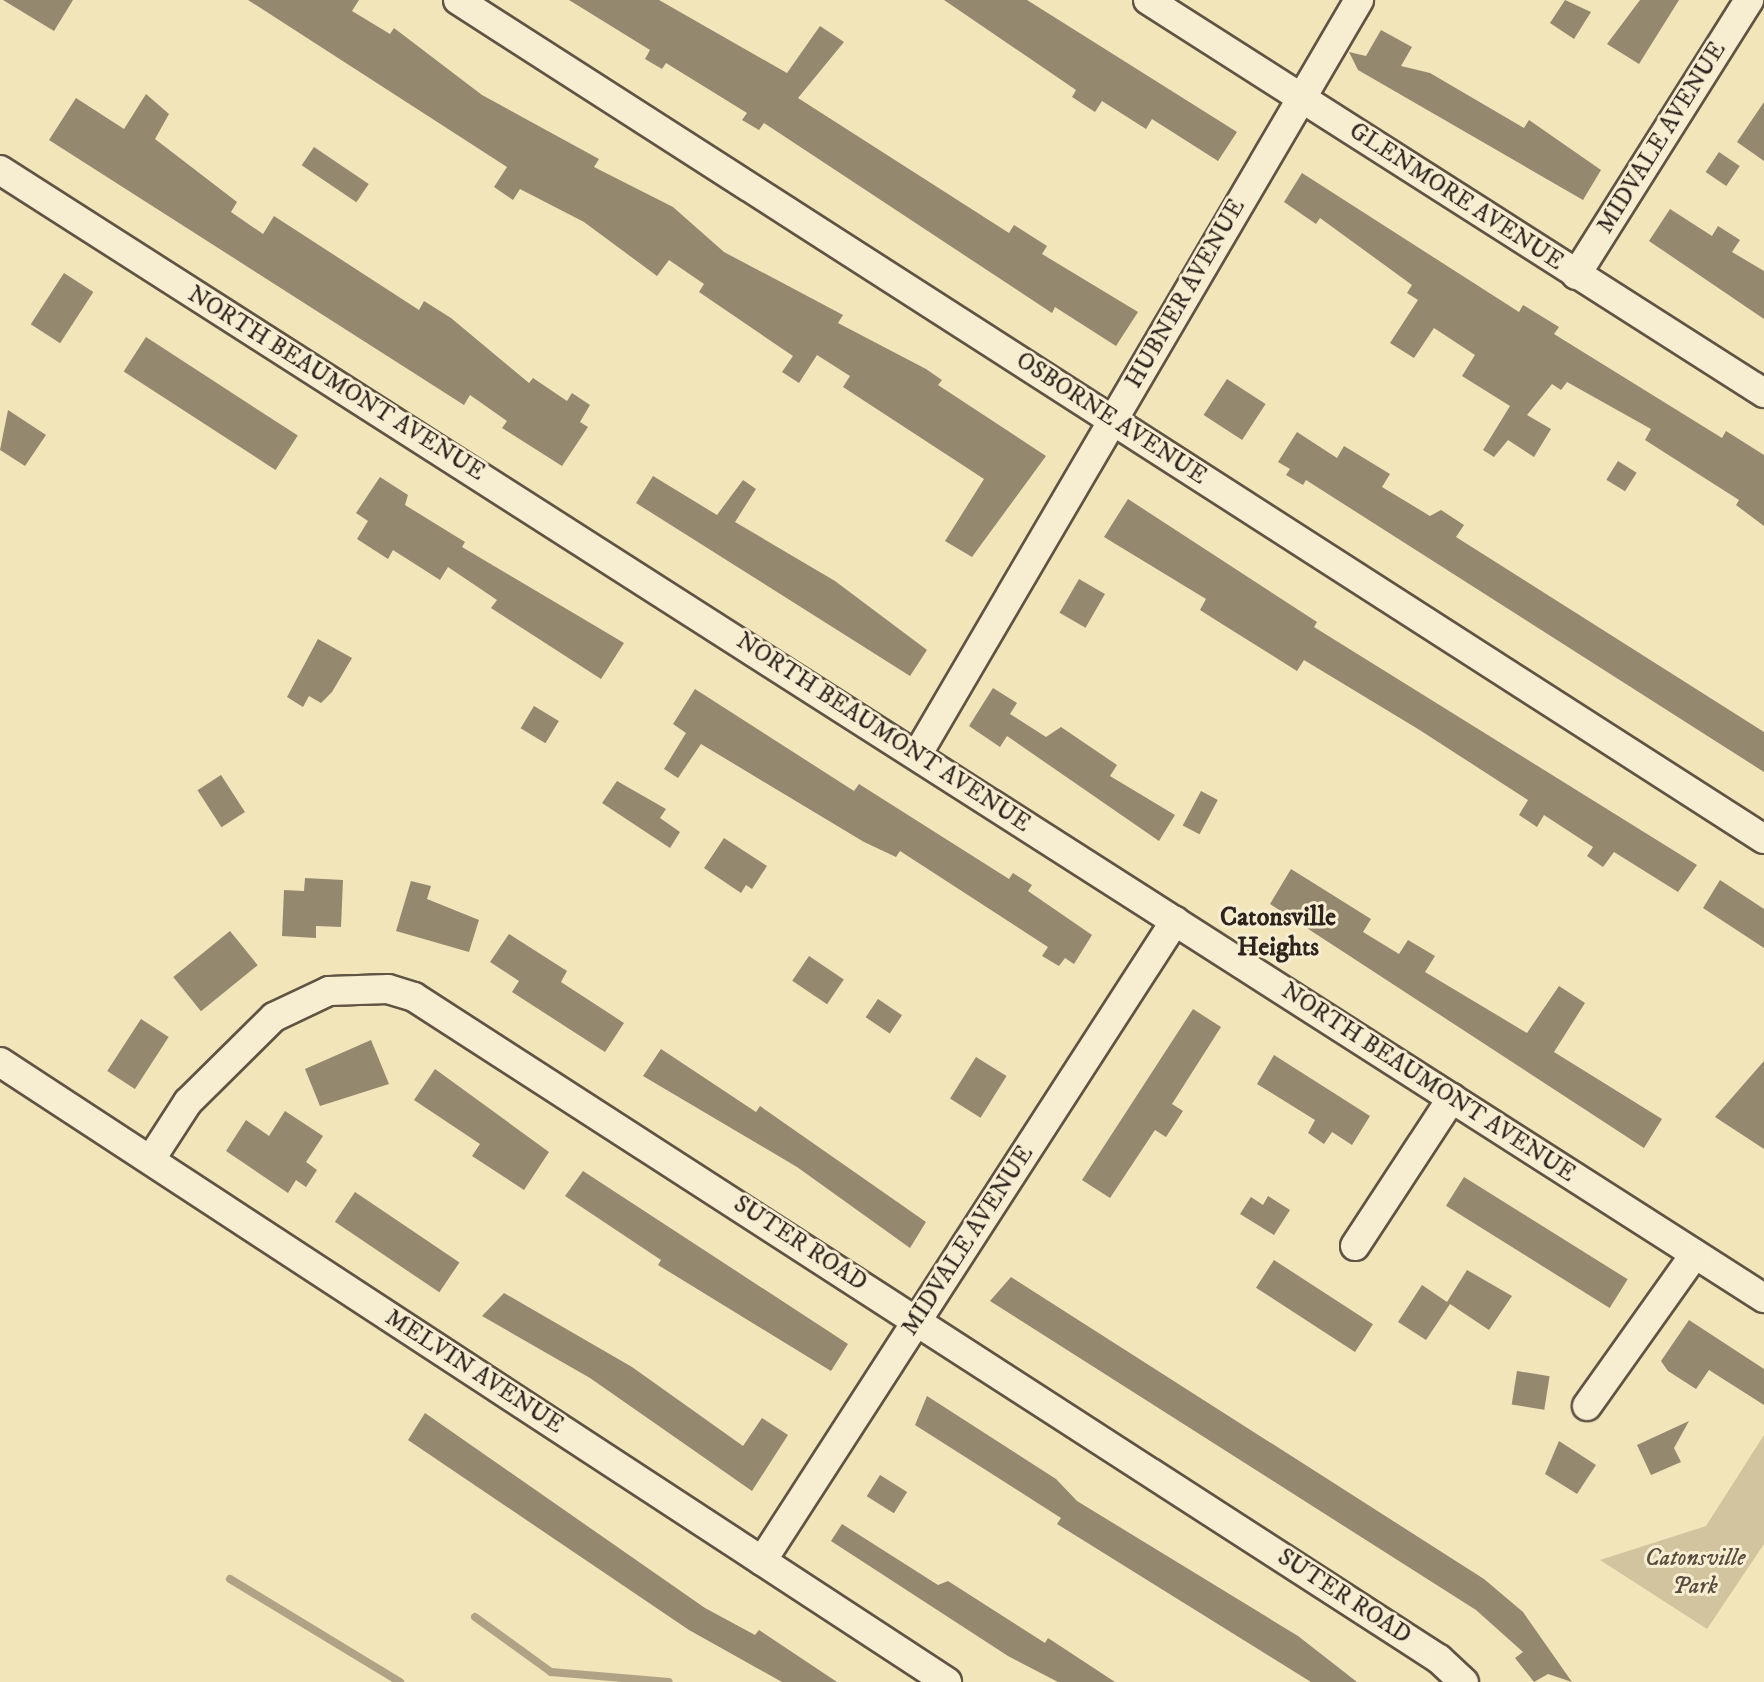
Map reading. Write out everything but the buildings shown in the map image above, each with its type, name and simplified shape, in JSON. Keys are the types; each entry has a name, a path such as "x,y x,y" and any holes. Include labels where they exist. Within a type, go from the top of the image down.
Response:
{"street":[{"name":"OSBORNE AVENUE","path":"458,0 1764,839"},
{"name":"GLENMORE AVENUE","path":"1148,0 1764,393"},
{"name":"HUBNER AVENUE","path":"917,755 1300,96 1359,0"},
{"name":"MIDVALE AVENUE","path":"1576,275 1749,0"},
{"name":"NORTH BEAUMONT AVENUE","path":"0,170 1764,1298"},
{"name":"MIDVALE AVENUE","path":"762,1561 1175,921"},
{"name":"SUTER ROAD","path":"151,1159 188,1102 274,1017 329,991 388,989 443,1012 1439,1659 1464,1682"},
{"name":"MELVIN AVENUE","path":"0,1062 947,1682"},
{"path":"1355,1246 1452,1098"},
{"path":"1587,1406 1695,1254"}],"green space":[{"name":"Catonsville Park","path":"1764,1435 1764,1544 1707,1629 1600,1560 1706,1526"}],"waterway":[{"path":"230,1579 400,1682"},
{"path":"475,1617 551,1672 669,1682"}],"district":[{"name":"Catonsville Heights","path":"1278,933"}]}
